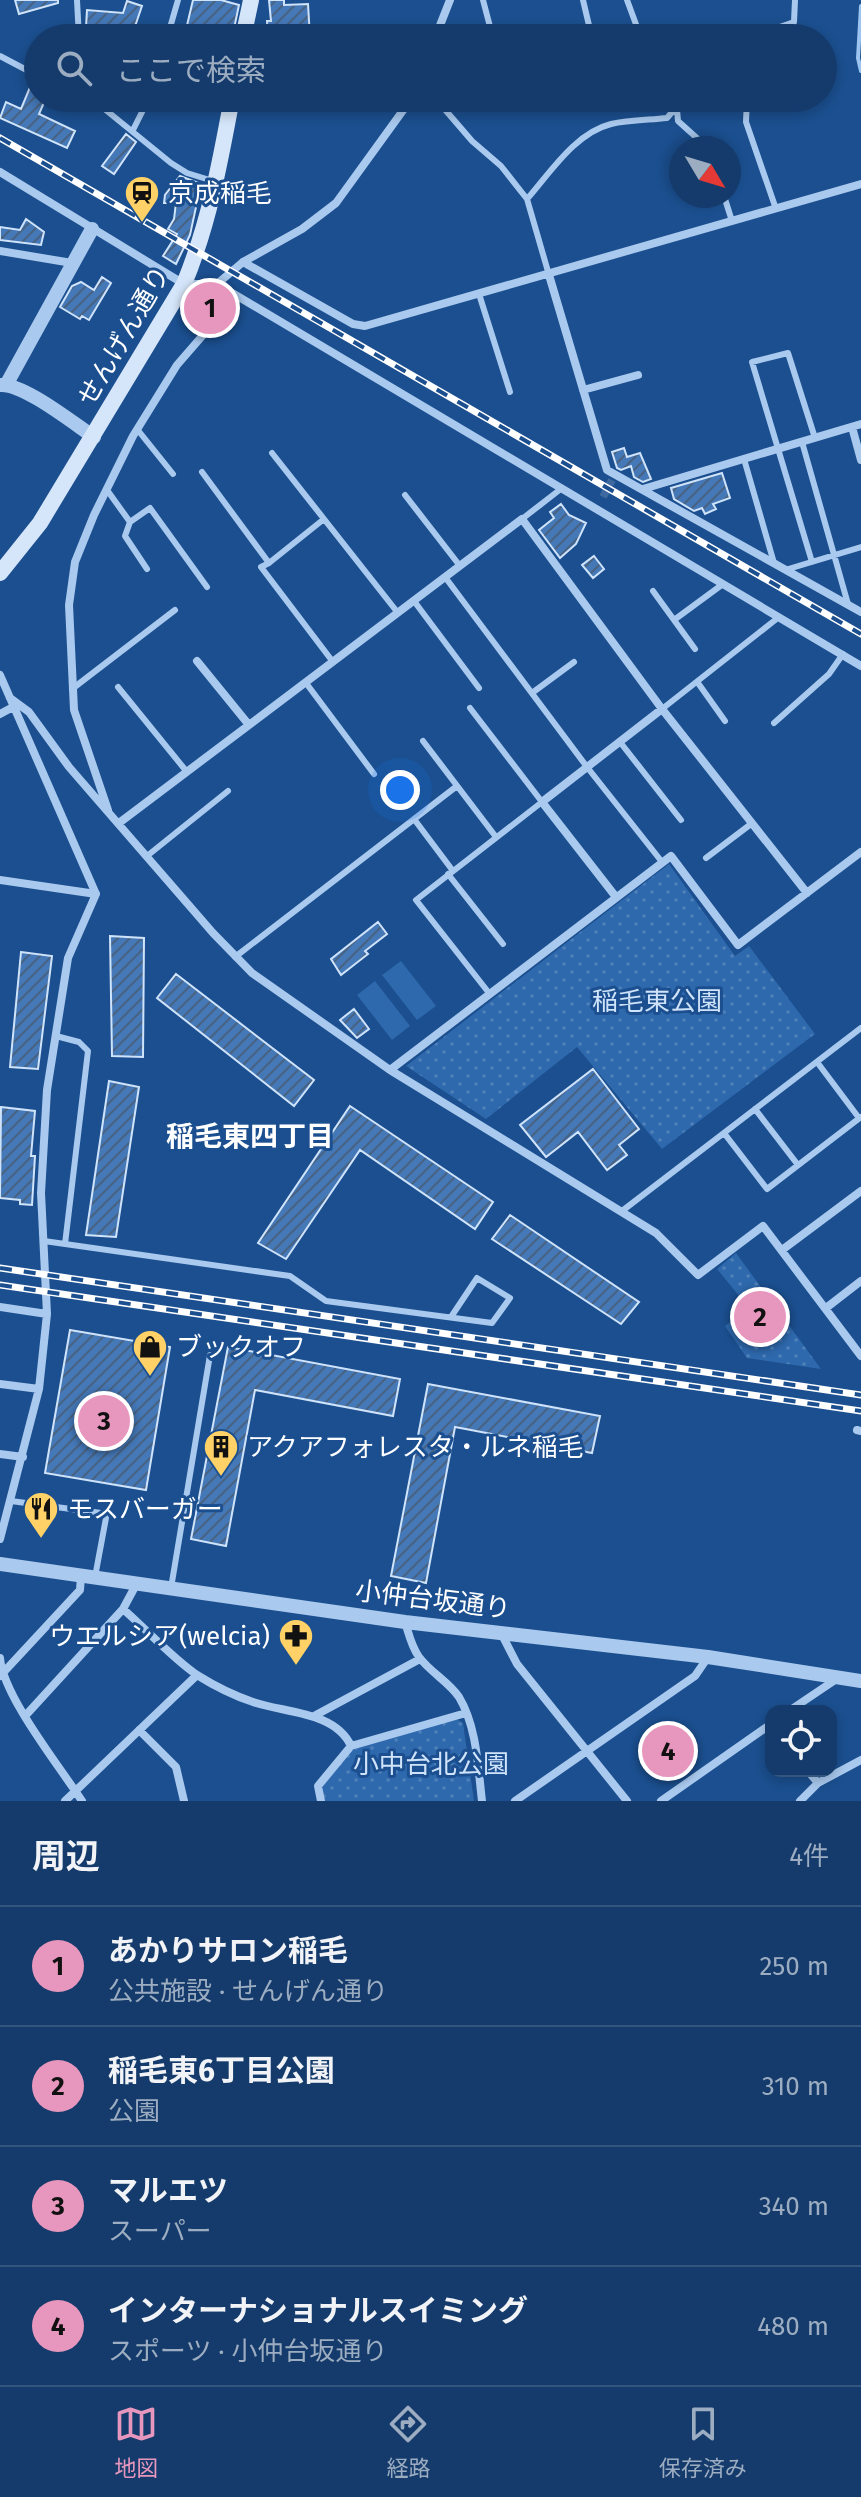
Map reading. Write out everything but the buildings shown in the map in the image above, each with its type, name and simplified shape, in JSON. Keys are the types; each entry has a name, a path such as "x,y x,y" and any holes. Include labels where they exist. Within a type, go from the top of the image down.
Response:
{"main road":[{"path":"246,24 251,0"},
{"name":"せんげん通り","path":"0,573 40,523 184,284 197,252 216,182 229,112"}],"street":[{"path":"441,24 450,0"},
{"path":"217,284 243,262 302,229 336,203 402,112"},
{"path":"0,172 184,284 217,284 861,666"},
{"path":"243,262 353,324 365,326 861,184"},
{"path":"92,229 3,385 21,391 94,437"},
{"path":"0,251 72,263"},
{"path":"549,275 607,470 613,478 643,489 857,609"},
{"path":"109,813 74,710 69,605 75,562 137,429 177,365 237,296"},
{"path":"583,390 638,375"},
{"path":"643,489 856,426 861,460"},
{"path":"597,509 603,497"},
{"path":"119,823 522,519 662,709 807,893"},
{"path":"197,661 249,725"},
{"path":"0,675 96,894 68,958 47,1090 41,1193 47,1314 39,1389 0,1539"},
{"path":"0,714 12,702"},
{"path":"12,702 29,712 69,767 252,973 390,1070 656,1233 698,1275 763,1226 861,1356"},
{"path":"616,897 542,802 662,709"},
{"path":"390,1070 671,856 738,945 861,852"},
{"path":"0,880 96,894"},
{"path":"782,1250 861,1191"},
{"path":"826,1308 861,1281"},
{"path":"0,1307 47,1314"},
{"path":"0,1384 39,1389"},
{"path":"0,1454 23,1457"},
{"name":"小仲台坂通り","path":"0,1564 405,1622 708,1657 861,1681"},
{"path":"1,1675 80,1590 88,1576"},
{"path":"26,1715 123,1609 138,1583"},
{"path":"123,1609 197,1675 249,1701 276,1710 314,1716 331,1725 351,1746"},
{"path":"405,1622 420,1659 457,1695 466,1713 482,1801"},
{"path":"501,1633 517,1664 627,1801"},
{"path":"515,1801 695,1676 708,1657"},
{"path":"0,1658 1,1675 82,1801"},
{"path":"314,1716 420,1659"},
{"path":"65,1801 197,1675"},
{"path":"798,1705 838,1677"},
{"path":"321,1801 318,1786 351,1746 466,1713"},
{"path":"661,1801 765,1728"},
{"path":"139,1730 176,1767 184,1801"},
{"path":"800,1801 818,1783 861,1760"},
{"path":"813,1777 818,1783"}],"lane":[{"path":"77,0 78,24"},
{"path":"171,24 178,0"},
{"path":"483,0 489,24"},
{"path":"583,0 589,24"},
{"path":"627,0 636,24"},
{"path":"788,24 794,22 795,0"},
{"path":"0,56 24,69"},
{"path":"109,112 187,173 216,182"},
{"path":"133,130 142,112"},
{"path":"447,112 472,141 501,166 527,199 549,275"},
{"path":"527,199 586,136 609,125 667,118 673,112"},
{"path":"678,112 678,121 695,136"},
{"path":"746,112 746,122 776,209"},
{"path":"728,208 732,221"},
{"path":"479,294 510,392"},
{"path":"812,562 752,362 788,353 815,438"},
{"path":"137,429 173,474"},
{"path":"802,442 834,555 857,609"},
{"path":"272,453 398,613"},
{"path":"744,459 774,564"},
{"path":"202,472 269,563"},
{"path":"522,519 562,488"},
{"path":"107,490 130,522"},
{"path":"405,495 460,566"},
{"path":"147,569 125,536 130,522 150,508 207,587"},
{"path":"324,519 261,567 333,662"},
{"path":"785,570 861,547"},
{"path":"445,577 662,862"},
{"path":"674,620 723,584"},
{"path":"653,591 695,649"},
{"path":"414,601 479,688"},
{"path":"72,689 175,610"},
{"path":"662,709 779,617"},
{"path":"774,723 829,674 843,654"},
{"path":"532,693 574,662"},
{"path":"306,683 374,774"},
{"path":"698,683 725,721"},
{"path":"118,687 187,772"},
{"path":"470,708 542,802 416,900 489,993"},
{"path":"423,741 496,837"},
{"path":"620,742 681,820"},
{"path":"235,957 457,786"},
{"path":"147,856 228,791"},
{"path":"414,819 503,944"},
{"path":"706,858 751,824"},
{"path":"622,1211 861,1028"},
{"path":"56,1036 79,1042 88,1051 65,1244"},
{"path":"724,1133 767,1189 860,1117 817,1062"},
{"path":"755,1109 798,1165"},
{"path":"44,1241 290,1276 326,1301 492,1323 510,1298 477,1278 451,1317"},
{"path":"171,1588 210,1355"},
{"path":"11,1501 101,1513 106,1518 88,1576"}],"green space":[{"name":"稲毛東公園","path":"669,864 735,956 749,946 815,1034 662,1149 577,1047 486,1119 406,1066"},
{"path":"401,961 436,1006 417,1020 382,975"},
{"path":"375,981 410,1026 392,1040 357,995"},
{"path":"736,1253 821,1369 747,1358 725,1326 749,1308 717,1269"},
{"name":"小中台北公園","path":"455,1718 463,1723 474,1801 324,1801 322,1787 351,1750"}],"waterway":[{"path":"861,6 858,58 861,71"}],"tunnel":[{"path":"603,497 612,480"}],"railway":[{"path":"0,138 861,634"},
{"path":"0,1268 861,1395"},
{"path":"0,1285 861,1411"}],"place":[{"name":"京成稲毛","path":"142,224"},
{"name":"あかりサロン稲毛","path":"210,308"},
{"name":"稲毛東6丁目公園","path":"760,1317"},
{"name":"ブックオフ","path":"150,1378"},
{"name":"マルエツ","path":"104,1421"},
{"name":"アクアフォレスタ・ルネ稲毛","path":"221,1478"},
{"name":"モスバーガー","path":"41,1540"},
{"name":"ウエルシア(welcia)","path":"296,1667"},
{"name":"インターナショナルスイミング","path":"668,1751"}],"district":[{"name":"稲毛東四丁目","path":"250,1136"}]}
